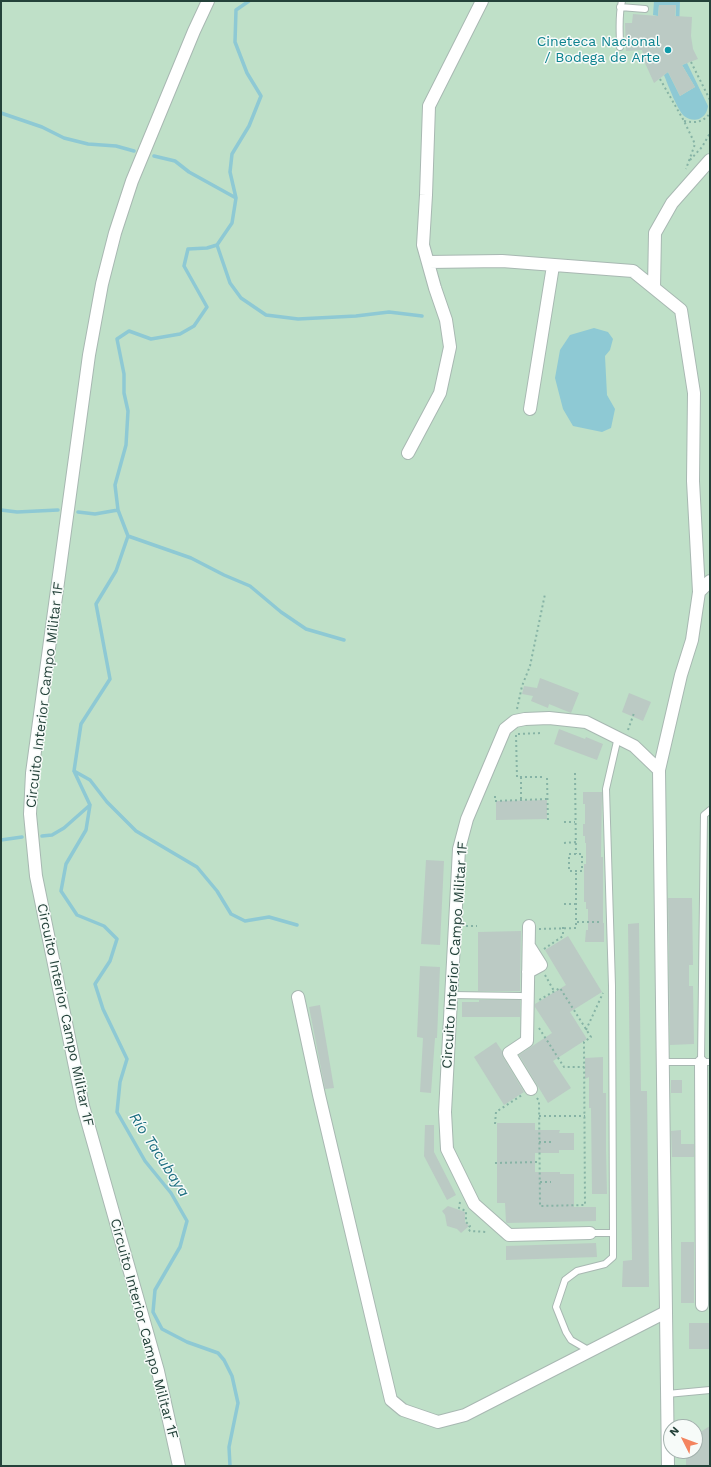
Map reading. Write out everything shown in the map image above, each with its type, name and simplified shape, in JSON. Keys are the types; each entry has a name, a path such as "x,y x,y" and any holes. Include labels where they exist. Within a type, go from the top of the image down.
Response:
{"street":[{"name":"Circuito Interior Campo Militar 1F","path":"179,1466 158,1371 83,1106 36,876 30,814 32,773 89,355 102,284 115,233 132,181 194,31 208,1"},
{"path":"408,453 440,393 450,347 446,320 423,245 426,195 428,106 482,1"},
{"path":"654,288 655,233 672,203 710,160"},
{"path":"428,262 502,261 633,271 681,310 694,393 694,481 699,592 692,640 681,675 659,770 668,1466"},
{"path":"530,409 553,266"},
{"path":"699,592 710,581"},
{"name":"Circuito Interior Campo Militar 1F","path":"590,1233 509,1235 474,1204 447,1149 445,1112 459,849 467,818 505,729 514,721 549,718 586,722 622,735 659,770"},
{"path":"529,927 534,956 528,972 528,1041 509,1053 531,1089"},
{"path":"528,972 534,956"},
{"path":"298,997 319,1095 391,1400 403,1410 438,1422 465,1415 666,1312"},
{"path":"702,1305 706,1272 705,1062"}],"lane":[{"path":"620,48 621,4 645,9"},
{"path":"590,1351 571,1340 566,1332 556,1307 566,1280 576,1271 605,1264 613,1257 612,986 606,789 622,735"},
{"path":"663,1062 705,1062 702,960 707,882 704,815 710,810"},
{"path":"702,960 710,960"},
{"path":"451,995 521,996"},
{"path":"590,1233 613,1233"},
{"path":"667,1394 710,1390"}],"path":[{"path":"691,62 710,100"},
{"path":"660,79 684,121 695,144 686,171 687,186"},
{"path":"684,121 696,123 704,120 710,113"},
{"path":"689,161 702,147 710,133"},
{"path":"516,712 522,686 530,666 545,594"},
{"path":"622,735 634,713"},
{"path":"511,734 542,732"},
{"path":"516,734 517,777 544,777"},
{"path":"575,773 576,854"},
{"path":"521,777 521,800"},
{"path":"547,778 548,822"},
{"path":"495,796 495,801 548,799"},
{"path":"564,822 575,822"},
{"path":"564,843 576,842"},
{"path":"570,854 582,854 582,871 576,871 569,871 570,854"},
{"path":"529,927 576,928 576,871"},
{"path":"564,904 576,904"},
{"path":"577,922 610,922"},
{"path":"460,926 477,926"},
{"path":"554,991 534,956 563,936 563,927"},
{"path":"586,1030 604,991 612,986"},
{"path":"495,1124 496,1112 531,1089 539,1101 540,1206 585,1205 584,1042 591,1037 560,988 528,1009 564,1067 584,1067"},
{"path":"539,1116 585,1116"},
{"path":"539,1142 551,1142"},
{"path":"495,1163 539,1162"},
{"path":"540,1182 551,1182"},
{"path":"461,1201 459,1208 466,1211 466,1222 470,1226 468,1228 470,1230 489,1232 490,1230"}],"green space":[{"path":"1,1 710,1 710,1466 1,1466"}],"water":[{"path":"654,1 680,1 679,27 675,37 676,5 659,5 658,16 653,15"},
{"path":"687,63 708,106 704,115 697,120 687,118 681,113 664,75 668,72 680,96 695,87 682,65"},
{"path":"594,328 608,332 613,339 610,350 605,356 607,395 615,409 611,428 602,432 573,426 563,409 555,378 560,350 570,335"}],"building":[{"name":"Cineteca Nacional / Bodega de Arte","path":"659,5 676,5 675,16 692,17 691,36 693,49 698,59 682,65 695,87 680,96 668,72 654,83 645,63 642,50 626,51 625,23 632,23 633,14 658,16"},
{"path":"540,678 579,693 571,713 549,704 548,708 531,701 533,696 522,694 524,686 537,688"},
{"path":"629,693 651,702 643,721 622,712"},
{"path":"559,729 603,744 597,760 554,744"},
{"path":"583,792 602,792 601,857 603,857 604,942 585,942 586,930 588,930 588,909 586,909 586,902 584,902 584,864 586,864 586,843 585,836 583,836 583,824 585,824 585,804 583,804"},
{"path":"547,800 547,819 496,820 496,801"},
{"path":"426,860 444,861 440,945 421,944"},
{"path":"668,898 692,898 693,965 689,965 689,986 693,986 694,1044 670,1045"},
{"path":"639,923 641,1091 647,1091 649,1287 622,1287 623,1261 632,1260 628,924"},
{"path":"521,931 520,991 478,991 478,932"},
{"path":"568,936 602,992 570,1012 587,1039 553,1061 571,1088 548,1103 519,1055 552,1033 535,1007 535,1004 566,985 545,950"},
{"path":"420,966 440,967 437,1038 435,1038 431,1093 420,1092 423,1038 417,1037"},
{"path":"479,1000 520,1000 520,1017 462,1017 462,1002 479,1002"},
{"path":"320,1005 334,1088 325,1089 309,1007"},
{"path":"496,1042 502,1051 503,1057 524,1092 504,1105 474,1057"},
{"path":"603,1057 603,1093 606,1093 607,1194 592,1194 591,1108 589,1108 589,1077 585,1079 585,1058"},
{"path":"671,1080 682,1080 682,1093 671,1093"},
{"path":"497,1123 535,1123 535,1130 560,1130 559,1133 574,1133 574,1150 559,1150 559,1153 535,1153 535,1172 560,1172 560,1174 574,1174 574,1207 596,1207 596,1221 507,1223 505,1203 497,1203"},
{"path":"425,1125 434,1125 434,1152 456,1195 447,1200 424,1156"},
{"path":"681,1130 681,1144 694,1144 694,1157 672,1157 671,1131"},
{"path":"448,1206 465,1212 465,1222 469,1226 461,1233 457,1229 447,1226 445,1215 442,1211"},
{"path":"681,1242 694,1242 694,1303 681,1303"},
{"path":"596,1243 597,1257 506,1260 506,1246"},
{"path":"689,1323 710,1323 710,1349 689,1349"},
{"path":"710,1426 710,1466 686,1466 686,1459 703,1459 703,1430"}],"waterway":[{"name":"Río Tacubaya","path":"230,1466 229,1447 238,1403 232,1376 224,1360 218,1353 187,1342 162,1329 153,1312 155,1290 180,1247 187,1221 171,1193 145,1161 117,1112 120,1082 127,1059 103,1009 95,984 110,961 117,939 104,926 77,915 61,891 66,864 86,830 90,805 74,771 81,724 110,679 96,604 116,571 128,536 118,510 115,485 126,445 128,411 124,393 124,374 117,339 129,331 151,339 180,334 194,326 207,307 184,266 188,249 207,248 217,245 232,223 236,198 230,172 232,154 249,126 261,96 247,73 235,42 236,10 249,1"},
{"path":"1,113 42,127 64,138 88,144 116,146 134,151"},
{"path":"154,156 175,161 189,172 236,198"},
{"path":"217,245 230,283 241,298 266,315 298,319 356,316 389,312 422,316"},
{"path":"1,510 17,512 58,510"},
{"path":"78,512 95,514 118,510"},
{"path":"128,536 191,558 224,575 250,586 281,612 306,629 344,640"},
{"path":"74,771 90,780 107,802 136,831 197,867 217,891 231,914 245,921 269,917 297,925"},
{"path":"42,836 52,835 64,828 90,805"},
{"path":"1,840 22,837"}],"place":[{"name":"Cineteca Nacional / Bodega de Arte","path":"668,50"}]}
